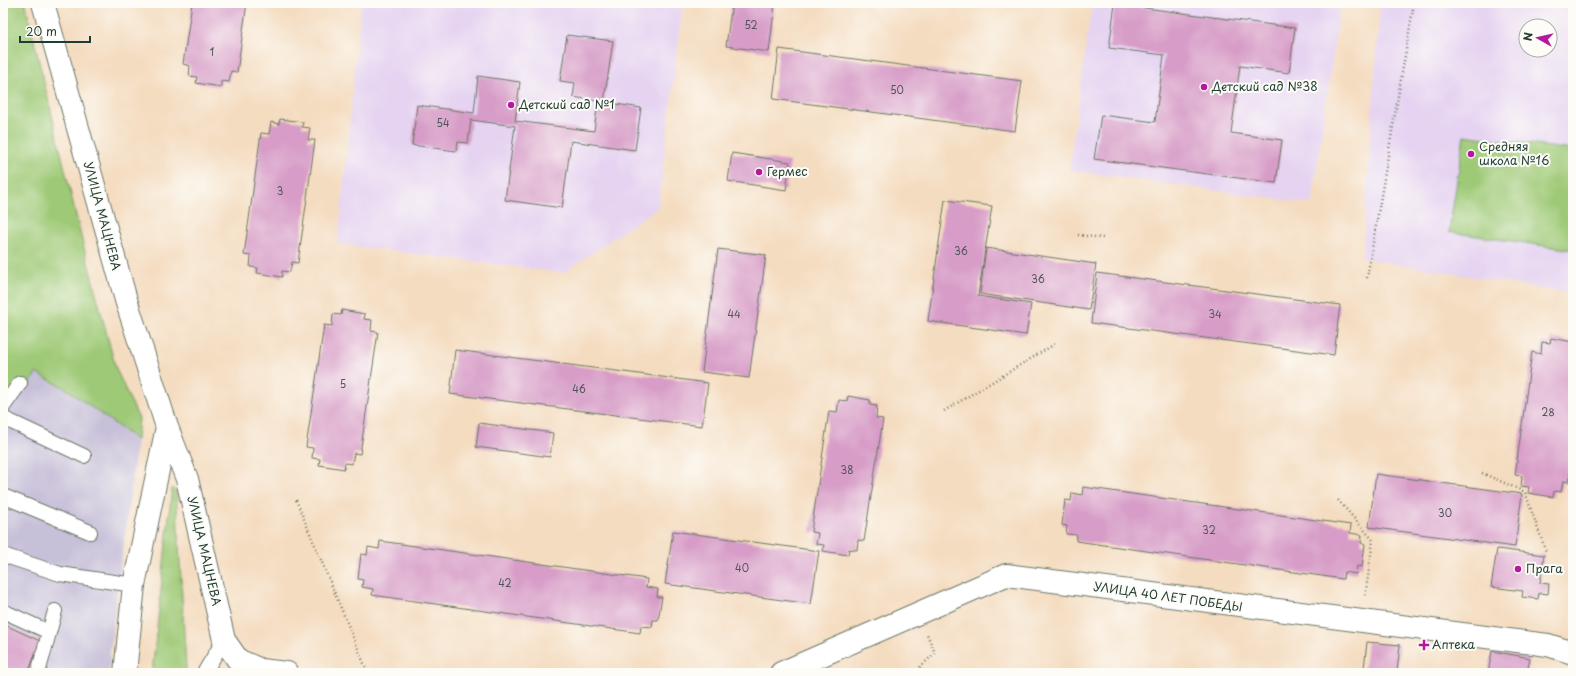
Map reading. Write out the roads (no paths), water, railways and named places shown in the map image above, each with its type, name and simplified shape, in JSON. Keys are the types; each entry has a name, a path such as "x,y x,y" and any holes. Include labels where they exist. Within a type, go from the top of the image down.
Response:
{"street":[{"name":"УЛИЦА МАЦНЕВА","path":"44,3 126,300 167,427 188,479 224,640"},
{"name":"УЛИЦА МАЦНЕВА","path":"125,673 134,585 167,427"},
{"name":"УЛИЦА 40 ЛЕТ ПОБЕДЫ","path":"782,673 1006,575 1548,645 1573,653"},
{"path":"224,640 238,660 261,670 287,673"}],"lane":[{"path":"3,407 20,383"},
{"path":"3,418 84,456"},
{"path":"3,496 90,532"},
{"path":"3,555 60,574 134,585"},
{"path":"3,611 49,632"},
{"path":"38,673 55,611"},
{"path":"204,673 224,640"}],"place":[{"name":"Детский сад №38","path":"1204,87"},
{"name":"Детский сад №1","path":"511,105"},
{"name":"Средняя школа №16","path":"1471,154"},
{"name":"Гермес","path":"759,172"},
{"name":"Прага","path":"1518,569"},
{"name":"Аптека","path":"1424,645"}]}
